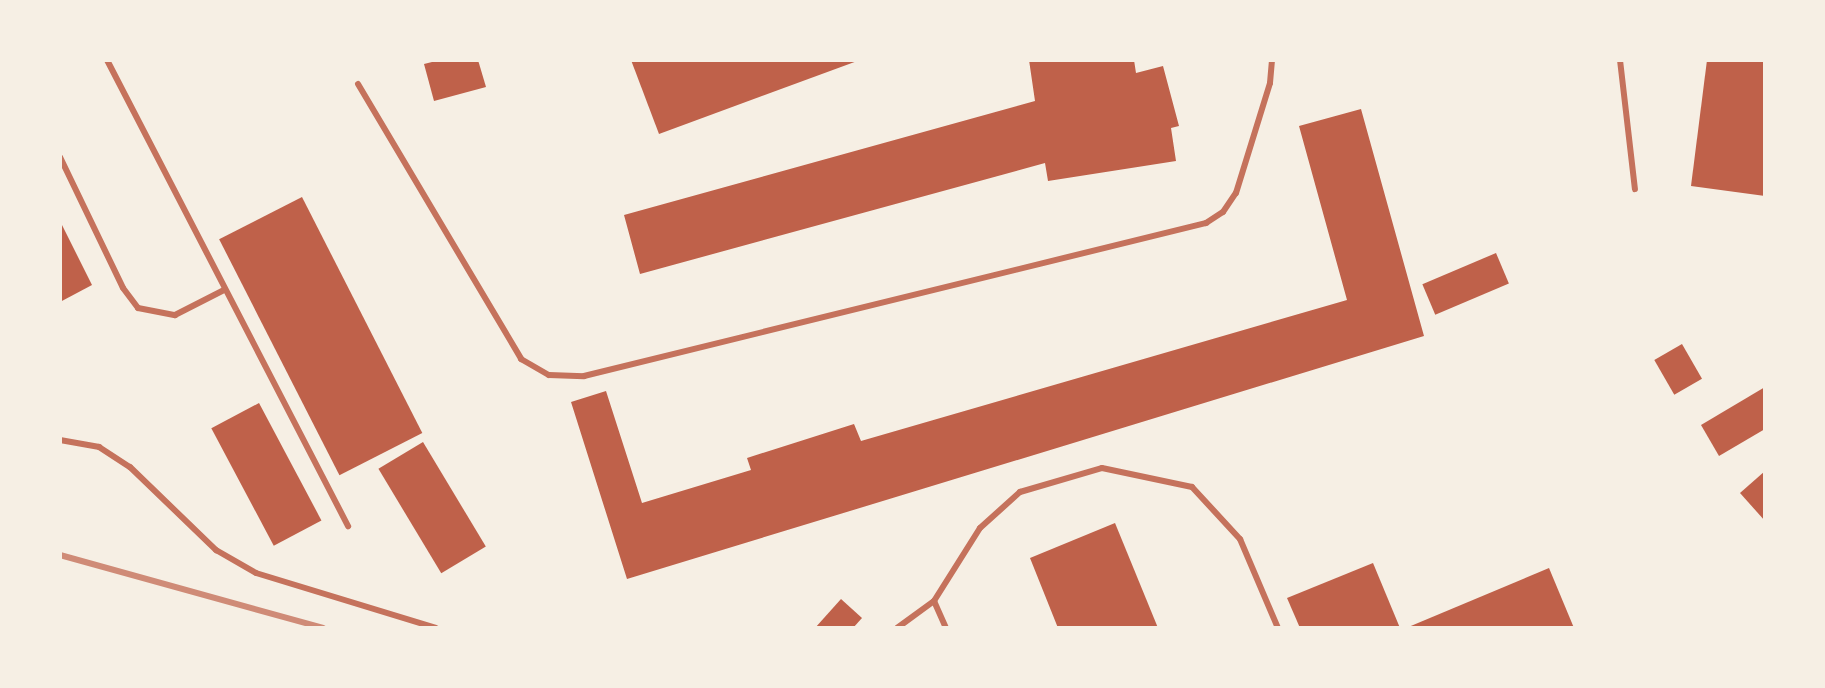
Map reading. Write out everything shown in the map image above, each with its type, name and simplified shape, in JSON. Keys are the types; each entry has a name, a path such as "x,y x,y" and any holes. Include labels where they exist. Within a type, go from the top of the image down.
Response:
{"lane":[{"path":"107,60 348,526"},
{"path":"358,84 521,359 549,375 584,376 1206,223 1223,212 1236,193 1270,83 1272,60"},
{"path":"1620,60 1635,189"},
{"path":"60,157 123,288 138,308 175,315 224,290"},
{"path":"60,440 99,447 130,467 216,550 256,573 436,628"},
{"path":"897,628 934,601 980,528 1020,492 1102,468 1192,487 1240,539 1278,628"},
{"path":"934,601 946,628"}],"building":[{"path":"440,60 478,60 486,87 434,101 424,64"},
{"path":"631,60 860,60 659,134"},
{"path":"1029,60 1134,60 1136,73 1163,66 1179,126 1171,128 1176,161 1048,181 1045,163 640,274 624,215 1035,101"},
{"path":"1707,60 1765,60 1765,196 1691,186"},
{"path":"1361,109 1424,336 627,579 571,402 606,391 642,503 751,470 747,458 854,424 861,441 1347,300 1299,126"},
{"path":"302,197 422,433 339,475 219,239"},
{"path":"60,221 92,285 60,302"},
{"path":"1496,253 1509,283 1435,315 1422,284"},
{"path":"1682,344 1702,379 1674,395 1654,360"},
{"path":"1765,387 1765,429 1719,456 1701,425"},
{"path":"259,403 321,520 274,546 211,428"},
{"path":"423,442 486,547 441,573 378,469"},
{"path":"1765,471 1765,521 1740,493"},
{"path":"1115,523 1158,628 1058,628 1030,558"},
{"path":"1373,563 1400,628 1300,628 1287,598"},
{"path":"1549,568 1574,628 1406,628"},
{"path":"841,599 862,618 853,628 815,628"}],"railway":[{"path":"60,555 323,628"}]}
